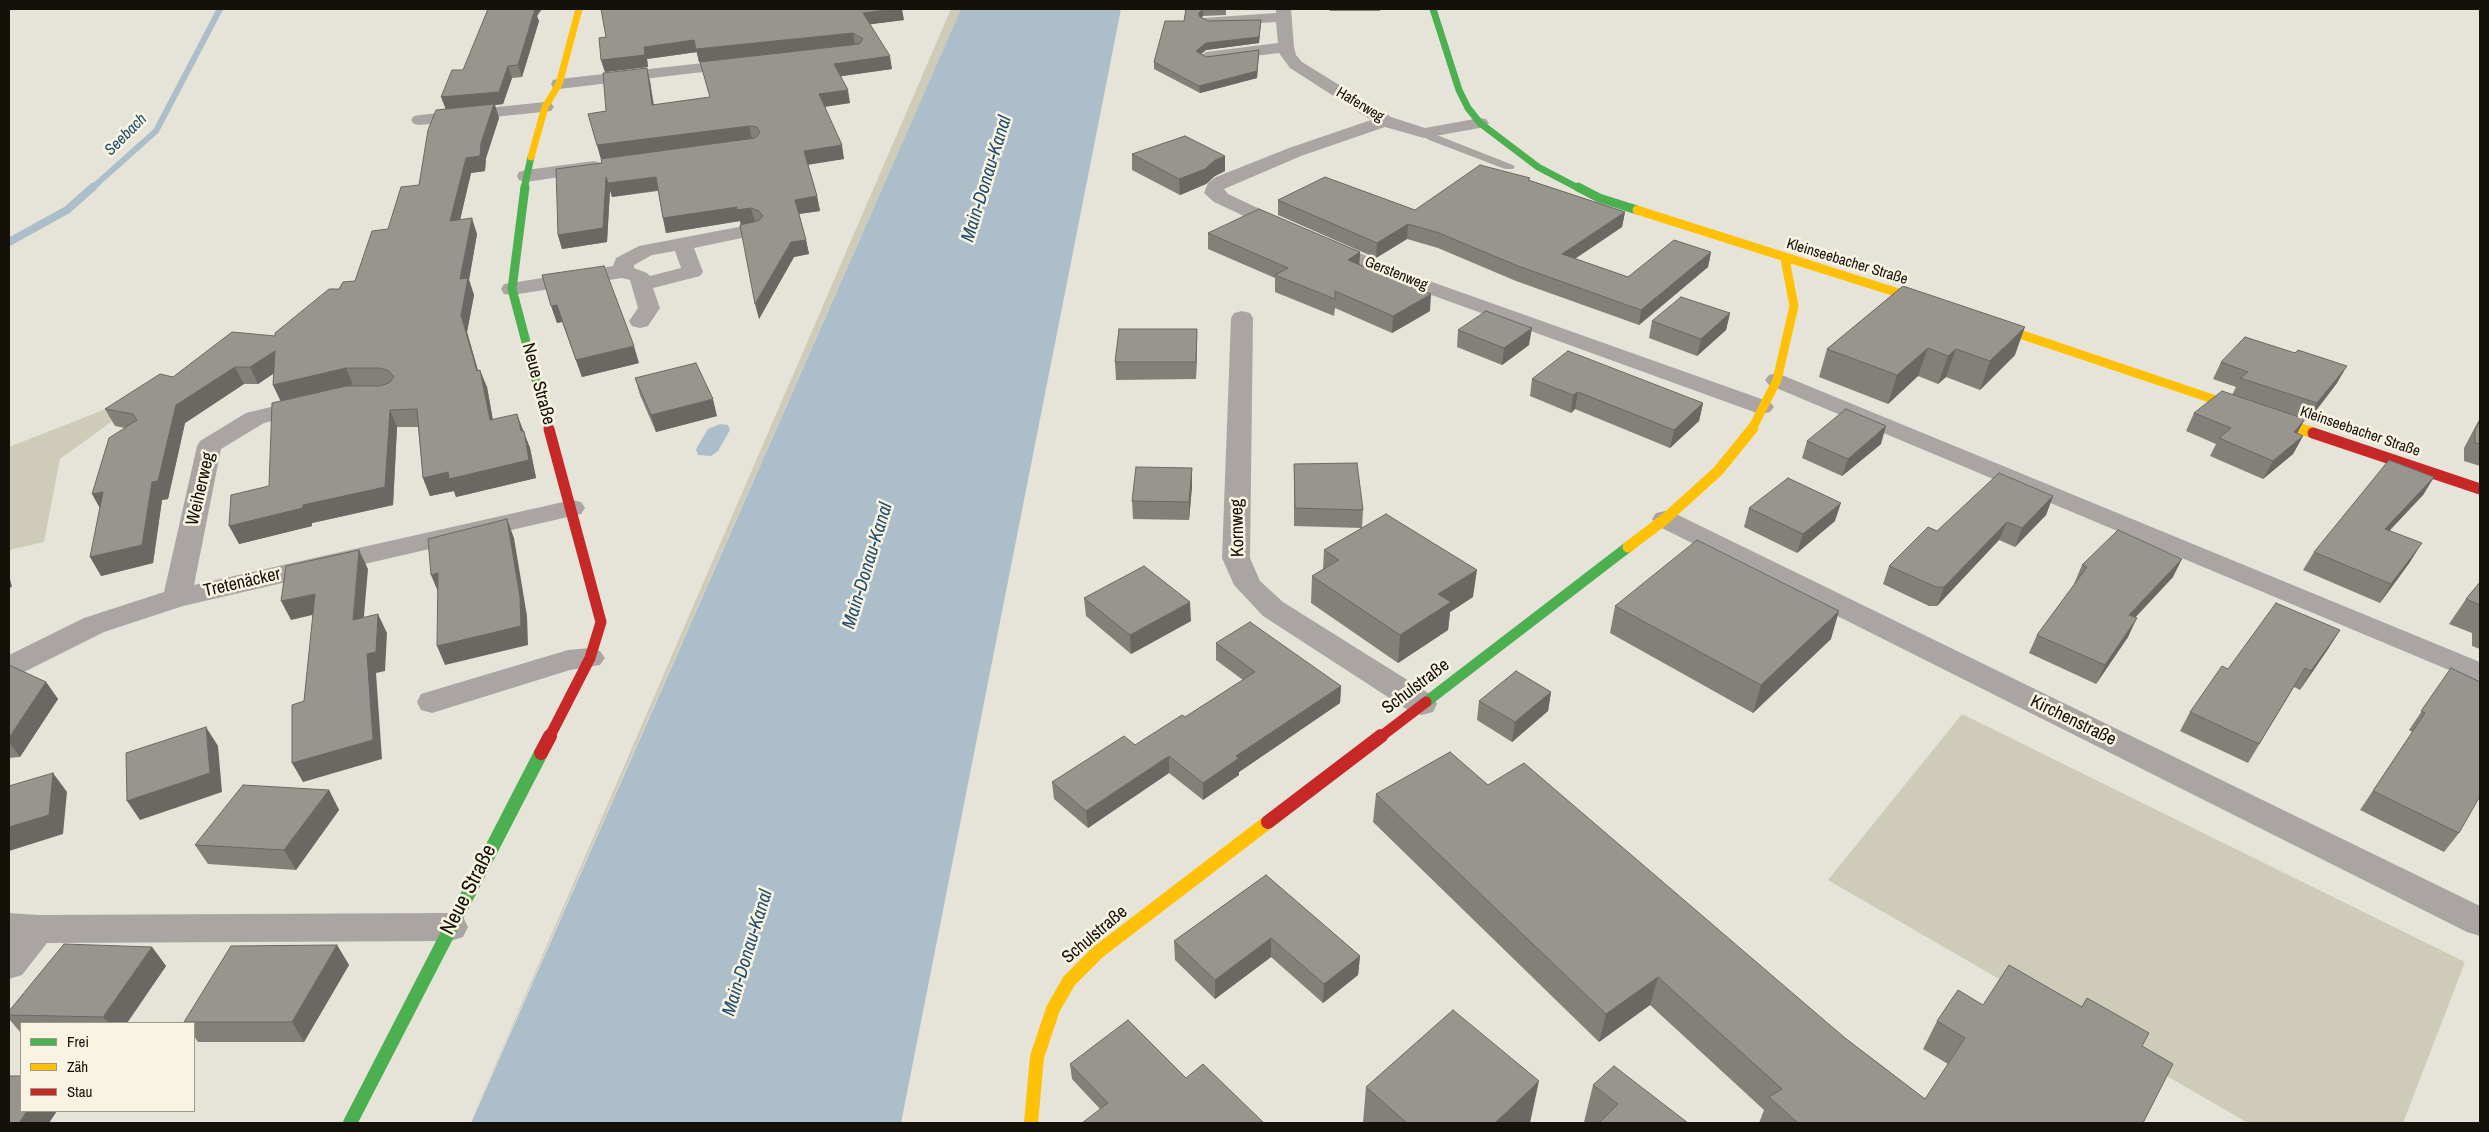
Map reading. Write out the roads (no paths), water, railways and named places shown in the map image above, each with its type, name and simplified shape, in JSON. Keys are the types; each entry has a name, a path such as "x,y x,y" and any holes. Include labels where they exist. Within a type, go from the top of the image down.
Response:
{"street":[{"name":"Neue Straße","path":"350,1123 590,658 601,622 512,289 526,176 545,108 559,84 579,9"},
{"name":"Kleinseebacher Straße","path":"1433,9 1459,90 1480,123 1538,167 1599,198 1784,259 1939,306"},
{"name":"Haferweg","path":"1208,21 1283,13 1288,56 1296,65 1385,121 1424,133 1480,123"},
{"path":"1206,57 1286,47"},
{"path":"559,84 756,62"},
{"path":"420,120 545,108"},
{"name":"Gerstenweg","path":"1385,121 1295,152 1223,181 1215,187 1214,193 1304,237 1410,281 1762,406"},
{"path":"526,176 614,164"},
{"path":"624,271 623,262 646,250 754,230"},
{"path":"641,284 693,272 682,244"},
{"name":"Schulstraße","path":"1031,1123 1037,1057 1053,1009 1069,981 1098,952 1665,519 1718,471 1756,426 1762,406 1777,380 1794,306 1784,259"},
{"path":"512,289 624,271 640,276 650,308 640,321"},
{"name":"Kornweg","path":"1242,318 1236,558 1248,585 1273,609 1422,704"},
{"name":"Kleinseebacher Straße","path":"1974,318 2480,489"},
{"path":"1777,380 2480,673"},
{"name":"Weiherweg","path":"177,598 209,446 255,418 326,400"},
{"name":"Tretenäcker","path":"9,667 94,625 177,598 572,508"},
{"name":"Kirchenstraße","path":"1665,519 2480,922"},
{"path":"432,702 568,660 590,658"},
{"path":"9,964 24,928 450,927"}],"lane":[{"path":"1424,133 1508,166"}],"water":[{"name":"Main-Donau-Kanal","path":"961,9 1121,9 901,1123 471,1123"},
{"path":"720,424 728,425 730,430 718,451 711,456 698,455 696,449 708,429"}],"waterway":[{"name":"Seebach","path":"91,189 156,131 220,9"},
{"name":"Seebach","path":"9,242 67,210 93,187"}]}
